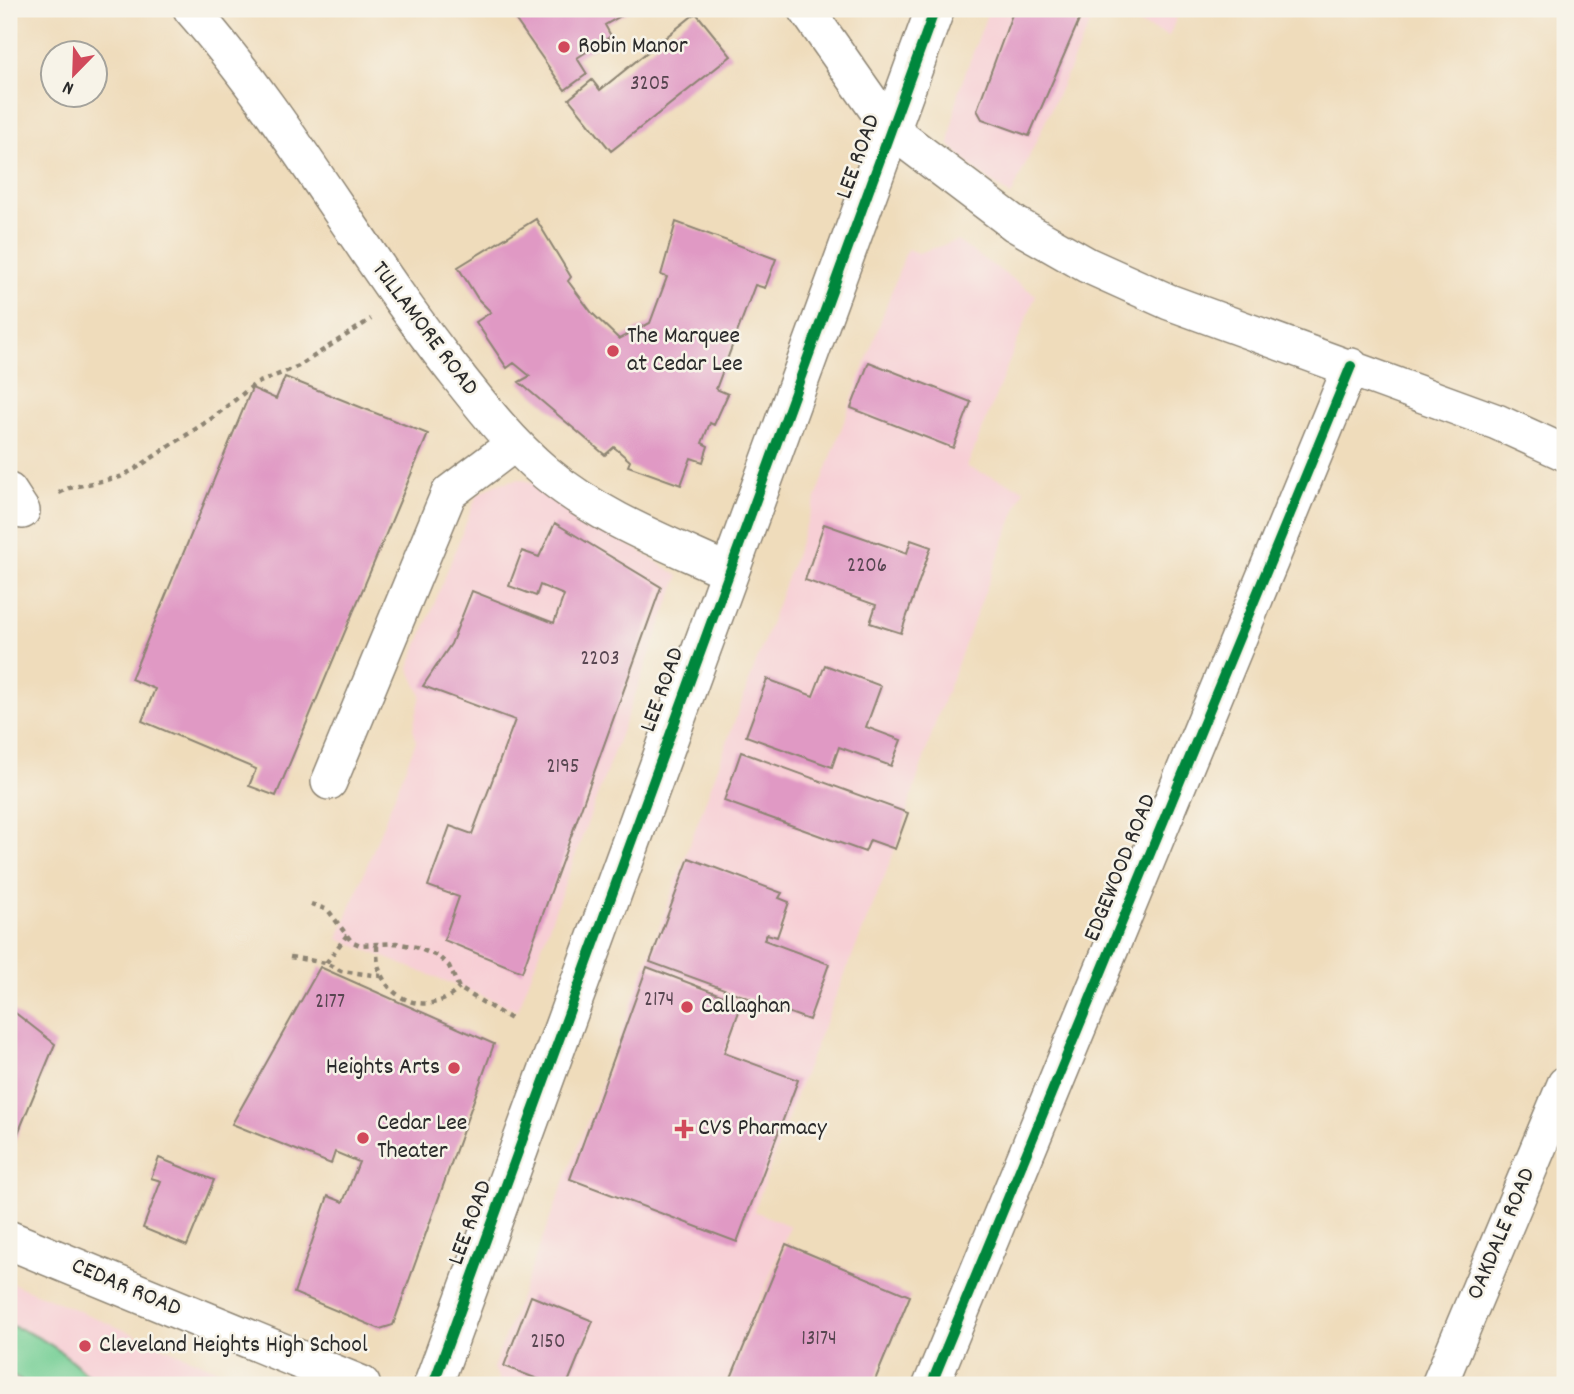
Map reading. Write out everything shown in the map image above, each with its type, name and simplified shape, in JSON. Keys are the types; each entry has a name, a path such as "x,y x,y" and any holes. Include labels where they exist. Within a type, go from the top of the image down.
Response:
{"main road":[{"name":"LEE ROAD","path":"433,1385 565,1029 727,571 935,9"},
{"name":"CEDAR ROAD","path":"9,1240 361,1385"}],"street":[{"name":"TULLAMORE ROAD","path":"191,9 283,128 405,307 514,444 547,475 596,508 642,533 727,571"},
{"path":"806,9 891,130 1015,224 1087,265 1169,302 1351,366 1497,422 1565,453"},
{"name":"EDGEWOOD ROAD","path":"931,1385 1351,366"},
{"path":"329,782 449,494 514,444"},
{"name":"OAKDALE ROAD","path":"1439,1385 1565,1084"}],"path":[{"path":"59,494 69,488 120,477 135,469 211,419 255,384 299,366 371,318"},
{"path":"311,904 335,916 351,940 360,946 406,945 439,957 449,966 459,988 514,1021"},
{"path":"326,962 347,934"},
{"path":"377,946 381,976"},
{"path":"290,957 326,962 341,971 381,976 405,999 425,1005 439,1003 459,988"}],"shaded area":[{"path":"989,9 1097,9 1011,196 973,168 949,144 958,93"},
{"path":"1101,9 1180,9 1169,36"},
{"path":"957,241 1036,295 967,467 1024,489 937,718 890,863 801,1082 754,1211 790,1226 726,1385 508,1385 500,1381 493,1368 612,1057 907,249 918,253"},
{"path":"519,479 531,482 679,576 518,1010 338,939 416,741 413,728 421,695 409,668 477,495 496,484"},
{"name":"Cleveland Heights High School","path":"9,1282 70,1307 254,1385 9,1385"}],"green space":[{"path":"9,1325 34,1335 57,1349 96,1385 28,1385 9,1374"}],"building":[{"name":"Robin Manor","path":"528,9 633,9 605,25 611,36 577,58 587,74 565,90 515,19"},
{"path":"1014,9 1084,9 1029,136 982,119 977,110"},
{"path":"696,13 731,56 611,151 569,99 592,80 600,90"},
{"name":"The Marquee at Cedar Lee","path":"536,219 571,277 568,281 592,313 619,339 650,323 667,277 661,275 676,222 776,259 765,288 755,285 716,389 728,394 714,425 710,423 702,443 708,446 703,462 691,458 681,485 628,466 630,461 614,447 605,455 519,382 530,376 514,363 507,368 476,322 491,312 478,299 458,267"},
{"path":"869,362 971,402 953,448 851,408"},
{"path":"285,377 428,434 276,796 249,786 256,769 142,721 155,689 131,679 252,388 276,399"},
{"path":"555,523 661,587 522,972 444,940 459,897 428,886 450,826 472,834 515,720 423,686 451,644 472,591 554,623 564,595 540,585 536,596 509,586 522,551 539,557"},
{"path":"824,524 907,553 911,540 931,547 901,633 870,623 876,605 805,580"},
{"path":"825,665 881,686 866,727 901,740 891,766 839,747 832,767 746,736 767,679 813,696"},
{"path":"741,752 908,813 895,849 870,840 865,852 724,801"},
{"path":"689,858 782,893 779,898 789,902 777,937 767,934 764,940 829,964 809,1020 650,962"},
{"name":"Cedar Lee Theater","path":"320,967 494,1044 393,1325 380,1329 294,1293 328,1196 343,1202 359,1162 335,1152 331,1164 232,1124"},
{"name":"CVS Pharmacy","path":"647,967 742,1003 724,1053 798,1080 737,1242 570,1179"},
{"path":"9,1008 55,1044 9,1155"},
{"path":"159,1158 214,1180 187,1246 143,1228 161,1181 151,1178"},
{"path":"786,1244 910,1296 873,1385 728,1385"},
{"path":"531,1296 593,1321 567,1385 553,1385 504,1366"}],"cycle path":[{"path":"433,1385 935,9"},
{"path":"931,1385 1351,366"}],"place":[{"name":"Robin Manor","path":"564,47"},
{"name":"The Marquee at Cedar Lee","path":"613,351"},
{"name":"Callaghan","path":"687,1007"},
{"name":"Heights Arts","path":"454,1068"},
{"name":"CVS Pharmacy","path":"684,1129"},
{"name":"Cedar Lee Theater","path":"363,1138"},
{"name":"Cleveland Heights High School","path":"85,1346"}]}
